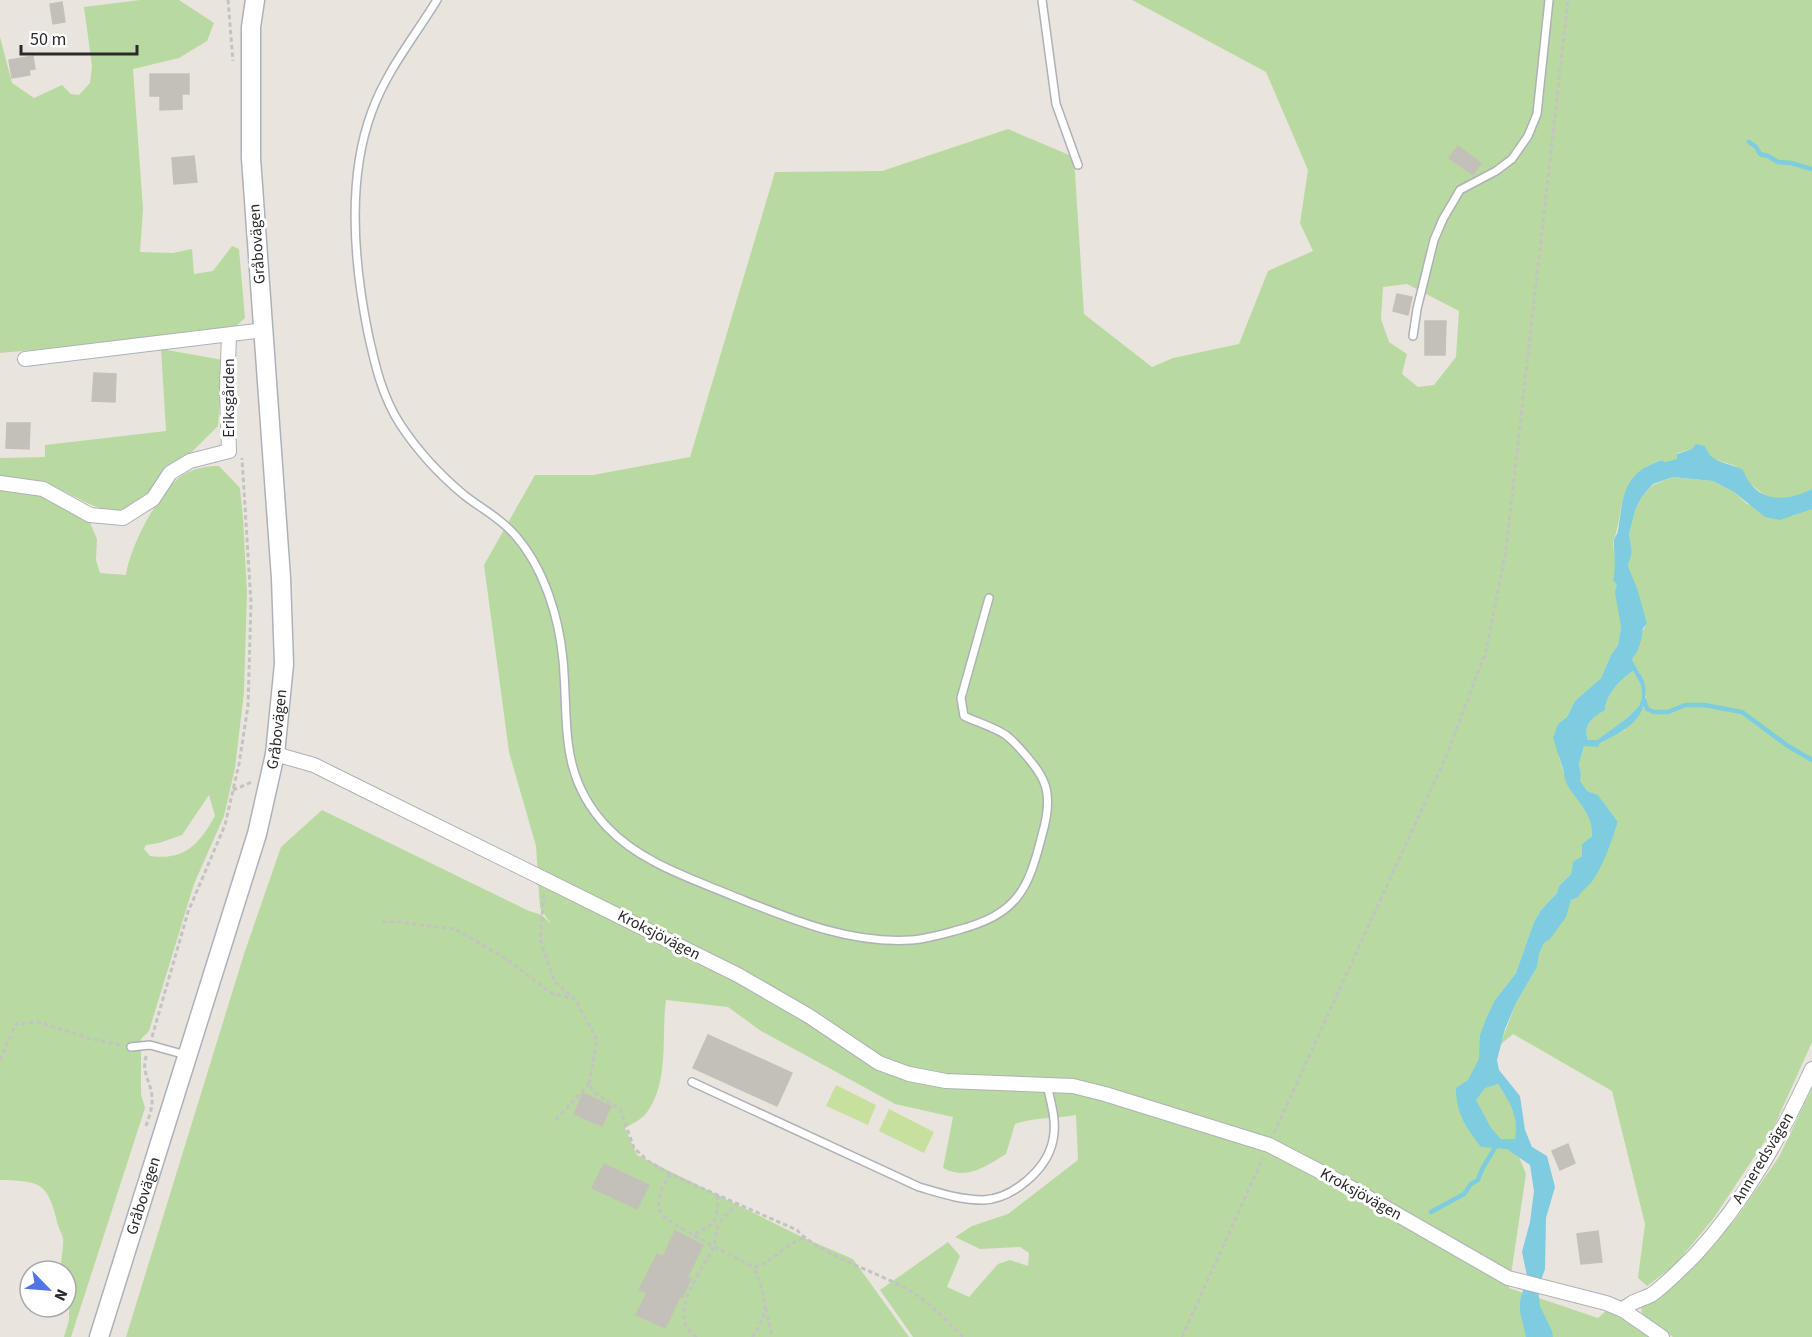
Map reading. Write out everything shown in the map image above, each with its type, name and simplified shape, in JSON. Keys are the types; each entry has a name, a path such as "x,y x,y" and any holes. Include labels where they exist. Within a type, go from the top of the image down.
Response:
{"main road":[{"name":"Gråbovägen","path":"99,1337 257,834 275,754 284,664 281,578 251,158 251,27 255,0"},
{"name":"Gråbovägen","path":"251,95 263,0"}],"street":[{"name":"Eriksgården","path":"25,359 264,330"},
{"name":"Eriksgården","path":"0,483 43,489 90,515 123,518 153,499 170,473 189,461 229,451 227,390 229,335"},
{"name":"Kroksjövägen","path":"275,754 304,762 334,775 738,975 809,1016 879,1063 909,1074 946,1081 1073,1086 1269,1145 1347,1185 1508,1278 1606,1303 1623,1310 1662,1337"},
{"name":"Anneredsvägen","path":"1623,1310 1628,1304 1652,1294 1695,1255 1743,1196 1786,1123 1812,1069"}],"lane":[{"path":"437,0 392,69 372,110 363,144 355,199 356,256 375,368 383,393 405,431 440,475 468,499 499,518 517,537 530,554 547,587 563,658 570,759 587,800 607,827 640,854 668,868 786,916 849,937 911,940 937,936 994,919 1022,892 1039,848 1048,805 1045,782 1006,735 964,716 962,698 989,598"},
{"path":"1042,0 1056,104 1078,165"},
{"path":"1413,336 1417,309 1434,240 1443,219 1460,190 1496,171 1512,159 1528,136 1537,114 1549,0"},
{"path":"131,1047 150,1045 189,1055"},
{"path":"692,1082 919,1187 955,1198 984,1200 1003,1196 1018,1189 1044,1161 1053,1142 1054,1119 1047,1084"}],"path":[{"path":"228,0 234,69"},
{"path":"1182,1337 1447,754 1486,651 1506,550 1569,0"},
{"path":"146,1129 152,1097 144,1071 144,1062 188,912 225,825 239,764 248,706 251,603 241,449"},
{"path":"545,878 540,939 554,981 574,999 597,1040 589,1083 556,1120"},
{"path":"382,922 401,922 455,929 505,958 551,993 574,999"},
{"path":"0,1060 16,1024 39,1022 88,1038 131,1047"},
{"path":"589,1083 595,1093 620,1109 634,1148 648,1161 797,1230 804,1238 908,1290 940,1314 963,1337"},
{"path":"670,1173 665,1180 658,1204 660,1212 665,1218 754,1267 764,1292 772,1337"},
{"path":"695,1234 714,1223 717,1216 718,1195"},
{"path":"697,1337 689,1332 683,1321 685,1301 714,1246 718,1226 723,1217 738,1204"},
{"path":"754,1267 762,1265 792,1242 804,1238"},
{"path":"752,1337 766,1307"}],"green space":[{"path":"140,0 179,0 214,23 207,41 179,58 133,69 143,209 140,252 173,253 192,249 194,274 213,271 232,246 239,249 245,318 235,327 200,335 0,353 0,37 12,83 34,98 62,85 71,94 79,95 90,83 92,66 84,7"},
{"path":"1132,0 1812,0 1812,489 1797,497 1768,498 1748,482 1736,466 1714,459 1707,452 1692,449 1677,453 1678,459 1665,462 1660,460 1647,466 1629,485 1622,503 1613,542 1621,627 1618,645 1601,678 1575,701 1567,717 1558,724 1558,754 1568,783 1588,814 1592,836 1582,844 1582,856 1573,863 1571,874 1541,910 1534,922 1516,973 1495,1000 1491,1086 1498,1084 1513,1110 1516,1139 1512,1139 1526,1174 1509,1288 1598,1318 1606,1311 1631,1323 1652,1337 913,1337 880,1290 948,1242 960,1256 947,1287 969,1297 998,1264 1010,1260 1028,1266 1029,1253 1020,1247 980,1249 955,1237 972,1226 1008,1214 1078,1160 1076,1115 1015,1124 1006,1154 976,1170 952,1172 943,1168 953,1117 895,1104 761,1031 728,1007 666,1000 663,1060 658,1089 645,1115 625,1128 637,1155 804,1238 853,1259 909,1337 126,1337 244,954 281,847 322,810 529,911 542,915 551,924 540,908 536,846 509,752 484,565 535,475 593,475 690,457 775,172 882,171 1008,129 1074,157 1084,314 1152,367 1173,358 1239,344 1268,271 1313,251 1300,223 1308,170 1266,72","holes":["1407,284 1459,311 1456,357 1434,385 1418,387 1402,374 1407,354 1389,342 1381,319 1383,287"]},
{"path":"161,349 223,360 218,426 144,499 129,510 108,510 88,504 44,483 25,479 0,479 0,458 45,457 45,445 166,431"},
{"path":"219,466 240,488 243,518 247,592 244,692 235,768 224,816 194,884 149,1031 141,1039 141,1094 145,1108 78,1315 78,1259 61,1259 63,1238 51,1200 41,1187 34,1184 0,1180 0,489 39,494 88,518 97,539 96,560 100,573 126,575 139,535 164,493 183,475 205,467","holes":["209,795 215,816 203,835 190,848 173,856 150,856 144,849 146,845 182,835"]},
{"path":"1673,477 1713,481 1734,492 1747,504 1793,516 1802,510 1812,509 1812,1042 1773,1129 1713,1219 1675,1265 1647,1286 1638,1278 1645,1224 1612,1091 1513,1034 1500,1045 1516,1003 1537,967 1544,943 1565,917 1571,900 1578,896 1592,878 1618,822 1598,795 1587,791 1579,781 1581,775 1579,764 1584,746 1600,743 1625,730 1646,697 1640,673 1632,659 1642,631 1647,624 1628,566 1632,552 1629,534 1641,498 1653,485"},
{"path":"1633,671 1641,685 1642,698 1639,706 1597,740 1588,740 1586,730 1590,722 1605,710 1614,688"},
{"path":"836,1085 876,1105 868,1125 826,1106"},
{"path":"1812,1088 1812,1337 1673,1337 1645,1316 1641,1307 1686,1271 1735,1220 1779,1157"},
{"path":"889,1109 934,1132 924,1153 879,1131"},
{"path":"77,1319 71,1337 64,1337 69,1320"}],"water":[{"path":"1696,444 1705,446 1716,459 1743,470 1755,489 1772,497 1791,497 1812,489 1812,509 1780,520 1765,517 1734,492 1713,481 1673,477 1653,484 1636,508 1629,534 1632,552 1628,566 1647,624 1643,628 1640,645 1632,659 1645,685 1643,706 1640,714 1627,728 1600,743 1598,747 1584,746 1579,764 1580,781 1587,791 1598,795 1618,822 1597,873 1578,897 1571,900 1566,917 1550,939 1544,943 1537,967 1516,1003 1505,1029 1497,1060 1499,1070 1520,1096 1525,1130 1532,1147 1547,1156 1555,1187 1546,1218 1545,1269 1538,1289 1540,1306 1553,1337 1526,1337 1520,1312 1520,1301 1527,1276 1522,1252 1530,1222 1534,1191 1530,1165 1507,1149 1481,1147 1463,1120 1456,1097 1456,1088 1468,1080 1479,1059 1480,1035 1486,1019 1495,1000 1516,973 1534,922 1541,910 1557,893 1559,886 1571,874 1573,862 1582,856 1582,844 1592,836 1584,808 1565,779 1553,738 1558,724 1567,717 1575,701 1601,678 1618,645 1621,627 1615,592 1617,585 1613,580 1614,542 1624,496 1636,474 1644,468 1661,460 1665,462 1677,459 1677,454 1692,449","holes":["1633,671 1641,685 1642,698 1639,706 1597,740 1588,740 1586,730 1590,722 1605,710 1614,688","1498,1084 1515,1116 1515,1139 1501,1139 1491,1128 1476,1100 1485,1088"]}],"building":[{"path":"62,2 65,22 53,24 50,4"},
{"path":"33,56 35,69 29,70 30,75 12,78 9,60"},
{"path":"150,74 189,74 189,94 182,94 182,109 160,110 160,96 150,96"},
{"path":"1458,146 1481,163 1473,175 1449,158"},
{"path":"194,156 197,182 174,184 172,158"},
{"path":"1397,294 1412,297 1408,315 1393,311"},
{"path":"1425,321 1446,321 1445,355 1425,355"},
{"path":"94,373 116,374 115,402 92,401"},
{"path":"7,423 30,423 29,449 6,448"},
{"path":"708,1035 792,1073 777,1106 693,1068"},
{"path":"583,1093 611,1106 602,1126 574,1114"},
{"path":"1568,1144 1575,1163 1560,1170 1552,1151"},
{"path":"604,1164 649,1185 637,1209 592,1188"},
{"path":"675,1231 703,1245 687,1278 691,1279 665,1328 636,1315 647,1293 639,1290 657,1254 663,1257"},
{"path":"1598,1231 1602,1262 1581,1264 1577,1234"}],"waterway":[{"path":"1749,142 1760,154 1778,162 1812,169"},
{"path":"1644,700 1647,709 1654,712 1668,712 1685,705 1704,705 1742,712 1788,746 1812,760"},
{"path":"1431,1212 1464,1194 1471,1184 1478,1180 1497,1144"}]}
